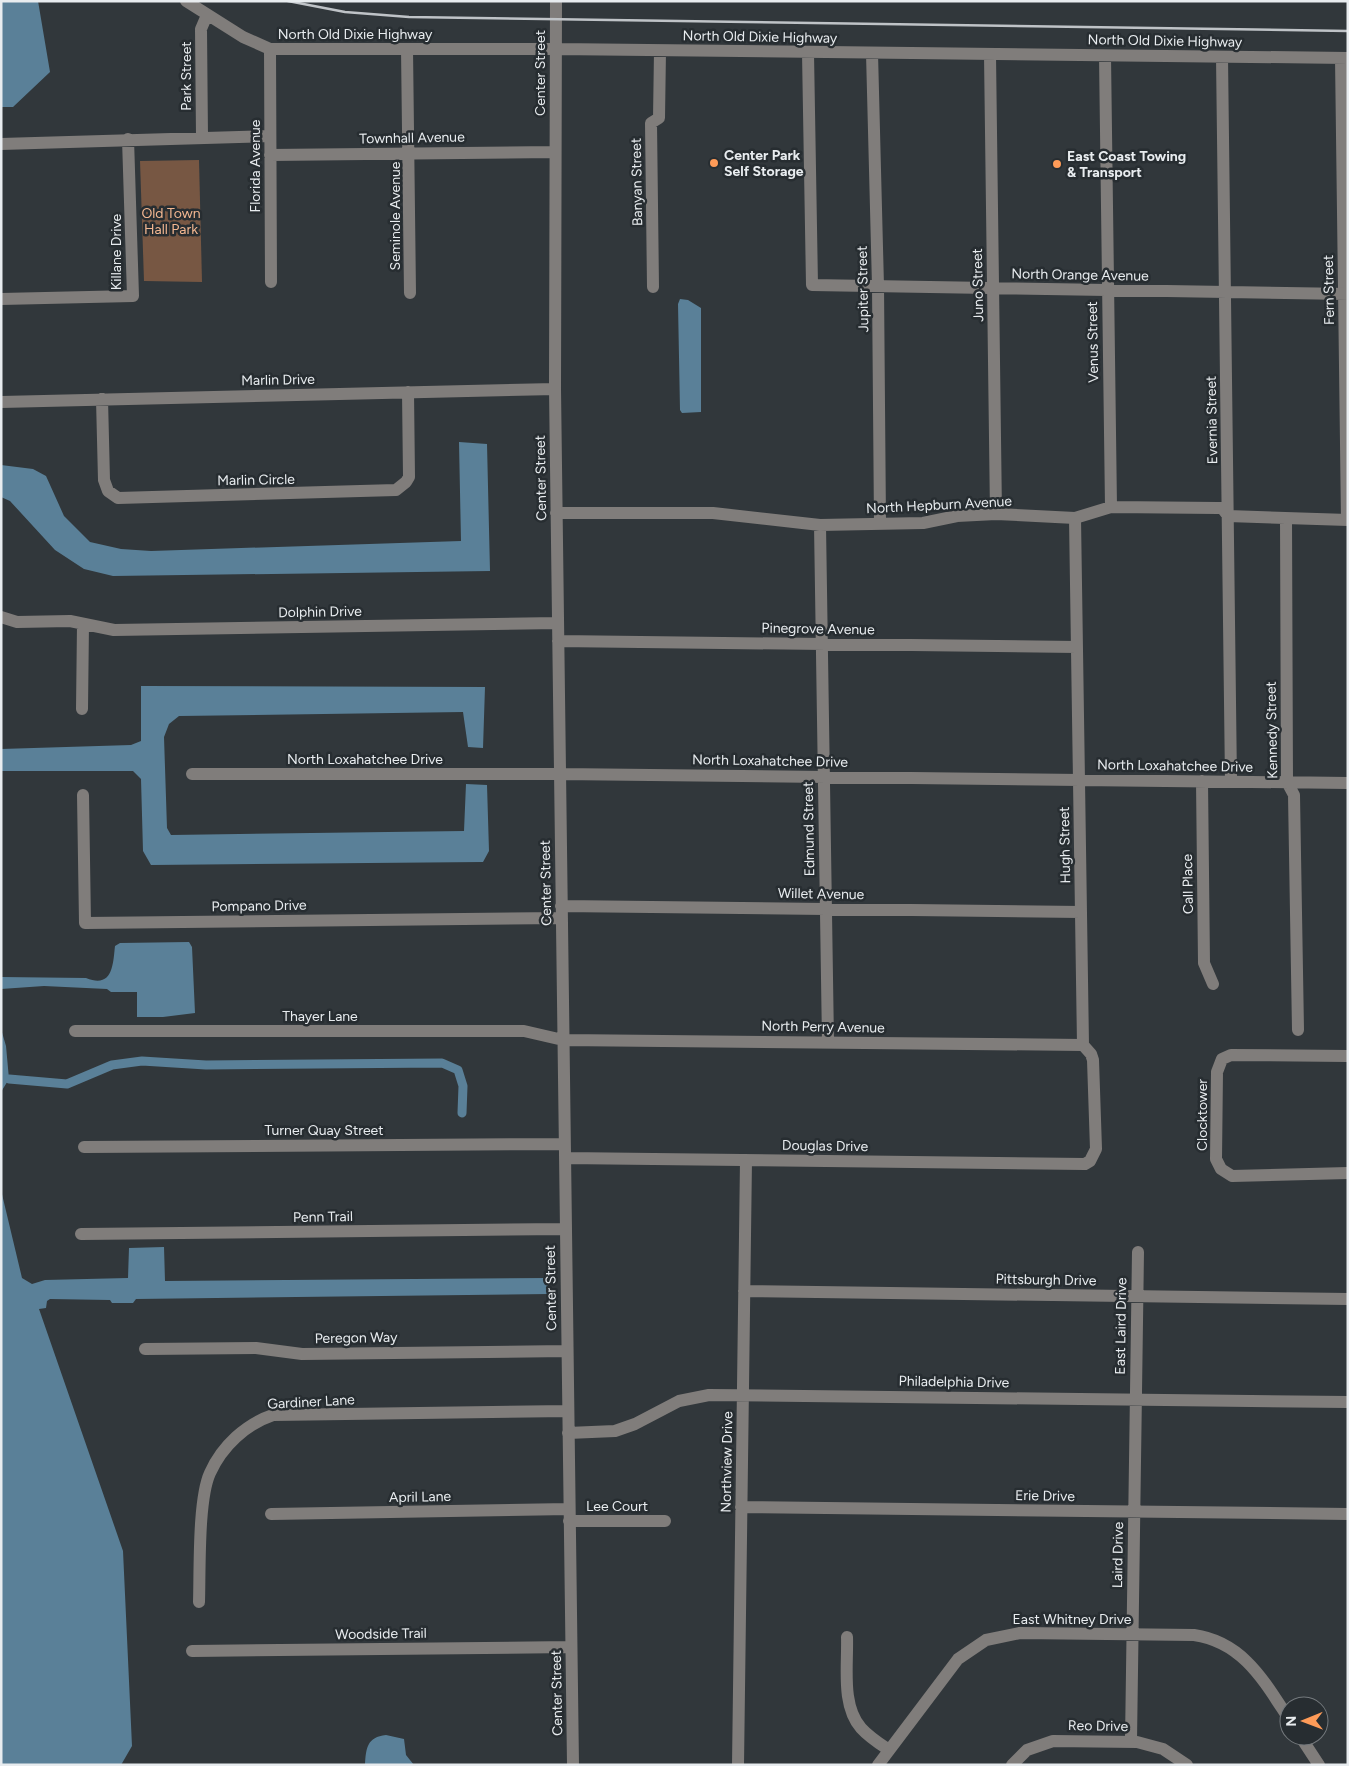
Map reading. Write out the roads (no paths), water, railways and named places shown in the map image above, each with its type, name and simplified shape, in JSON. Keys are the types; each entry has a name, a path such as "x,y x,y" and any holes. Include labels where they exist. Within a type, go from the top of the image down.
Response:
{"street":[{"name":"North Old Dixie Highway","path":"186,1 207,15 270,49 556,49 1344,58"},
{"name":"Center Street","path":"556,1 556,513 572,1765"},
{"name":"Park Street","path":"202,137 201,29 207,15"},
{"name":"Florida Avenue","path":"270,49 271,282"},
{"name":"Seminole Avenue","path":"408,49 410,293"},
{"name":"Banyan Street","path":"653,287 651,123 658,118 660,51"},
{"name":"North Orange Avenue","path":"808,53 812,285 1346,294"},
{"name":"Jupiter Street","path":"872,53 878,286 880,523"},
{"name":"Juno Street","path":"990,55 996,514"},
{"name":"Venus Street","path":"1105,56 1111,507"},
{"name":"Evernia Street","path":"1222,57 1231,782"},
{"name":"Fern Street","path":"1344,58 1347,520"},
{"path":"1,144 269,136"},
{"name":"Killane Drive","path":"1,299 133,296 128,139"},
{"name":"Townhall Avenue","path":"270,155 409,152 555,152"},
{"name":"Marlin Drive","path":"1,402 555,388"},
{"name":"Marlin Circle","path":"102,399 104,480 108,491 118,498 396,490 409,477 408,392"},
{"name":"North Hepburn Avenue","path":"556,513 713,512 820,525 923,523 957,516 996,514 1075,518 1111,507 1222,508 1228,516 1347,520"},
{"name":"Hugh Street","path":"1075,518 1083,1045 1091,1054 1093,1060 1096,1149 1090,1161 1085,1164"},
{"name":"Kennedy Street","path":"1286,519 1287,782 1294,796 1298,1030"},
{"name":"Edmund Street","path":"820,525 828,1042"},
{"name":"Dolphin Drive","path":"1,617 17,622 70,621 114,630 558,623"},
{"path":"82,709 83,624"},
{"name":"Pinegrove Avenue","path":"558,641 1077,647"},
{"name":"North Loxahatchee Drive","path":"192,774 560,774 1348,783"},
{"name":"Call Place","path":"1202,782 1204,964 1213,984"},
{"name":"Pompano Drive","path":"83,795 85,923 562,912"},
{"name":"Willet Avenue","path":"562,912 825,909 1081,912"},
{"name":"Thayer Lane","path":"75,1031 524,1031 563,1040"},
{"name":"North Perry Avenue","path":"563,1040 1083,1045"},
{"name":"Clocktower","path":"1348,1056 1231,1055 1222,1059 1217,1072 1216,1159 1221,1169 1232,1176 1348,1173"},
{"name":"Turner Quay Street","path":"84,1147 564,1144"},
{"name":"Douglas Drive","path":"565,1158 1085,1164"},
{"name":"Northview Drive","path":"738,1765 746,1160"},
{"name":"Penn Trail","path":"81,1234 566,1229"},
{"name":"East Laird Drive","path":"1135,1400 1138,1252"},
{"name":"Pittsburgh Drive","path":"744,1292 1348,1299"},
{"name":"Peregon Way","path":"146,1349 256,1348 302,1354 567,1351"},
{"name":"Philadelphia Drive","path":"568,1433 615,1431 635,1424 668,1406 698,1396 1348,1402"},
{"name":"Laird Drive","path":"1131,1742 1135,1400"},
{"name":"Gardiner Lane","path":"198,1602 204,1502 208,1479 219,1458 233,1440 256,1421 273,1415 568,1411"},
{"name":"Erie Drive","path":"741,1507 1348,1514"},
{"name":"April Lane","path":"271,1514 569,1515"},
{"name":"Lee Court","path":"569,1515 665,1521"},
{"name":"East Whitney Drive","path":"878,1765 951,1666 963,1654 986,1640 1020,1633 1194,1635 1226,1645 1253,1666 1279,1704"},
{"path":"847,1637 848,1698 851,1711 861,1728 889,1750"},
{"name":"Woodside Trail","path":"192,1651 571,1647"},
{"name":"Reo Drive","path":"1012,1765 1027,1750 1046,1742 1131,1742 1163,1749 1187,1765"},
{"path":"1307,1746 1319,1765"}],"water":[{"path":"1,1 38,1 50,72 13,107 1,107"},
{"path":"680,299 688,300 701,308 701,412 682,413 680,410 678,304"},
{"path":"459,442 487,444 490,571 113,576 84,569 55,550 10,501 1,497 1,465 33,469 46,476 64,516 90,542 121,549 151,551 461,541"},
{"path":"141,686 485,687 483,748 468,747 463,712 179,716 169,724 164,737 167,828 171,835 464,831 466,784 487,785 489,851 483,862 151,865 143,851 141,779 133,771 1,771 1,749 131,745 141,741"},
{"path":"189,942 192,947 195,1013 163,1017 137,1017 137,992 111,992 107,989 44,986 1,989 1,977 86,978 95,981 102,980 110,973 115,946 120,943"},
{"path":"1,1029 6,1046 9,1079 1,1092"},
{"path":"1,1190 22,1278 32,1284 45,1280 128,1278 129,1248 164,1247 165,1281 548,1278 548,1294 136,1299 133,1303 112,1303 110,1300 50,1299 47,1301 46,1308 39,1309 123,1551 132,1746 121,1765 1,1765"},
{"path":"386,1735 404,1739 406,1755 414,1765 365,1765 367,1749 371,1741"}],"waterway":[{"path":"9,1079 67,1084 112,1065 142,1061 206,1065 442,1063 458,1070 463,1086 462,1113"}],"railway":[{"path":"288,1 345,12 409,17 1348,31"}],"place":[{"name":"Center Park Self Storage","path":"714,163"},
{"name":"East Coast Towing & Transport","path":"1057,164"}],"park label":[{"name":"Old Town Hall Park","path":"171,222"}]}
